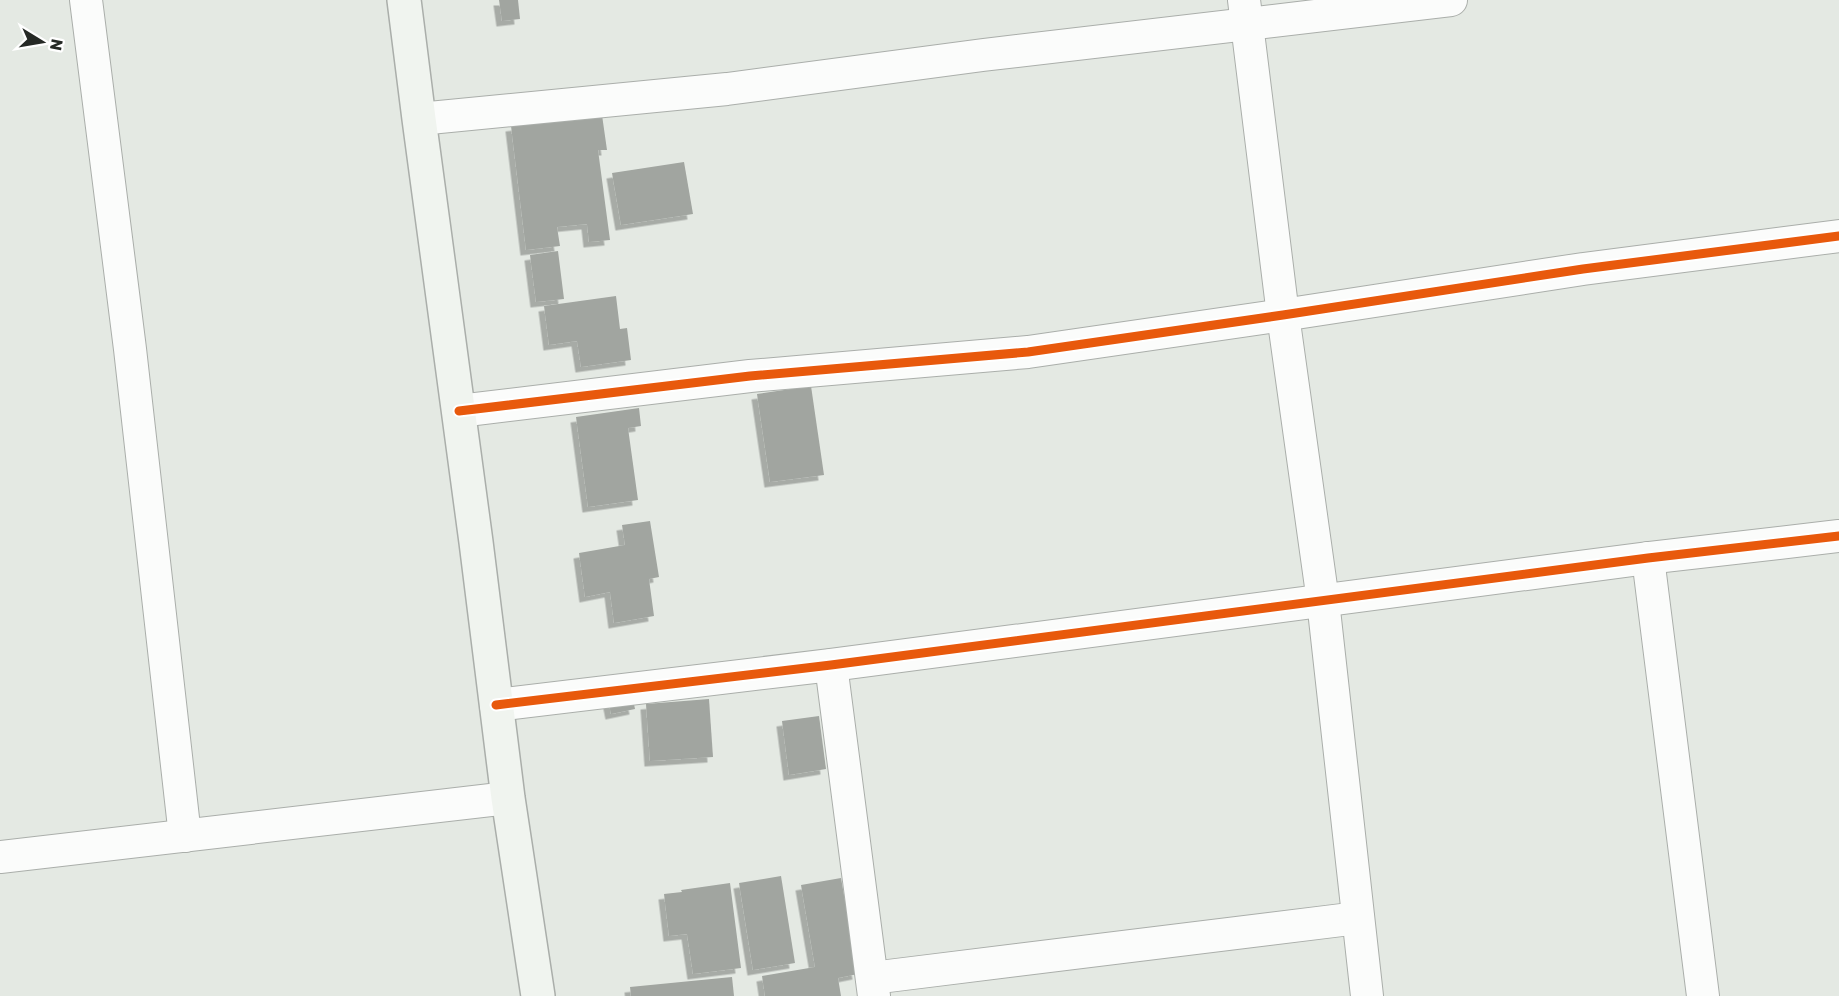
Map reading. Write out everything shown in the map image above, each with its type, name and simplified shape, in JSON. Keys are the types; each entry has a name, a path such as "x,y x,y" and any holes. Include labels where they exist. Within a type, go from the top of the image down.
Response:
{"street":[{"path":"86,0 129,337 185,836"},
{"path":"404,0 508,798 538,996"},
{"path":"419,119 727,89 1245,12 1451,0"},
{"path":"1245,12 1283,315 1323,602 1367,996"},
{"path":"459,411 750,376 1028,352 1582,269 1839,236"},
{"path":"496,705 831,665 1648,558 1839,536"},
{"path":"1648,558 1703,996"},
{"path":"831,665 873,987 1358,918"},
{"path":"0,856 508,798"}],"building":[{"path":"499,0 518,0 520,19 502,21"},
{"path":"602,115 607,150 598,150 610,240 589,242 587,224 557,227 560,246 526,250 511,126"},
{"path":"684,162 693,214 621,225 612,173"},
{"path":"558,251 564,299 536,302 530,255"},
{"path":"616,296 620,329 627,328 631,360 581,367 577,341 549,345 544,306"},
{"path":"811,386 824,475 770,482 757,394"},
{"path":"639,408 641,426 628,428 638,500 588,507 576,417"},
{"path":"650,521 659,577 649,579 654,616 614,623 610,592 585,597 579,553 625,545 622,525"},
{"path":"632,695 635,709 611,714 608,699"},
{"path":"709,699 713,757 650,761 646,704"},
{"path":"819,716 826,769 789,775 782,721"},
{"path":"781,876 795,963 753,970 739,883"},
{"path":"841,878 858,974 838,978 841,996 765,996 762,976 815,967 801,885"},
{"path":"730,883 741,968 693,974 687,934 669,936 664,894"},
{"path":"732,977 734,996 631,996 630,987"}],"cycle path":[{"path":"459,411 750,376 1028,352 1583,269 1839,236"},
{"path":"496,705 831,665 1648,558 1839,536"}]}
